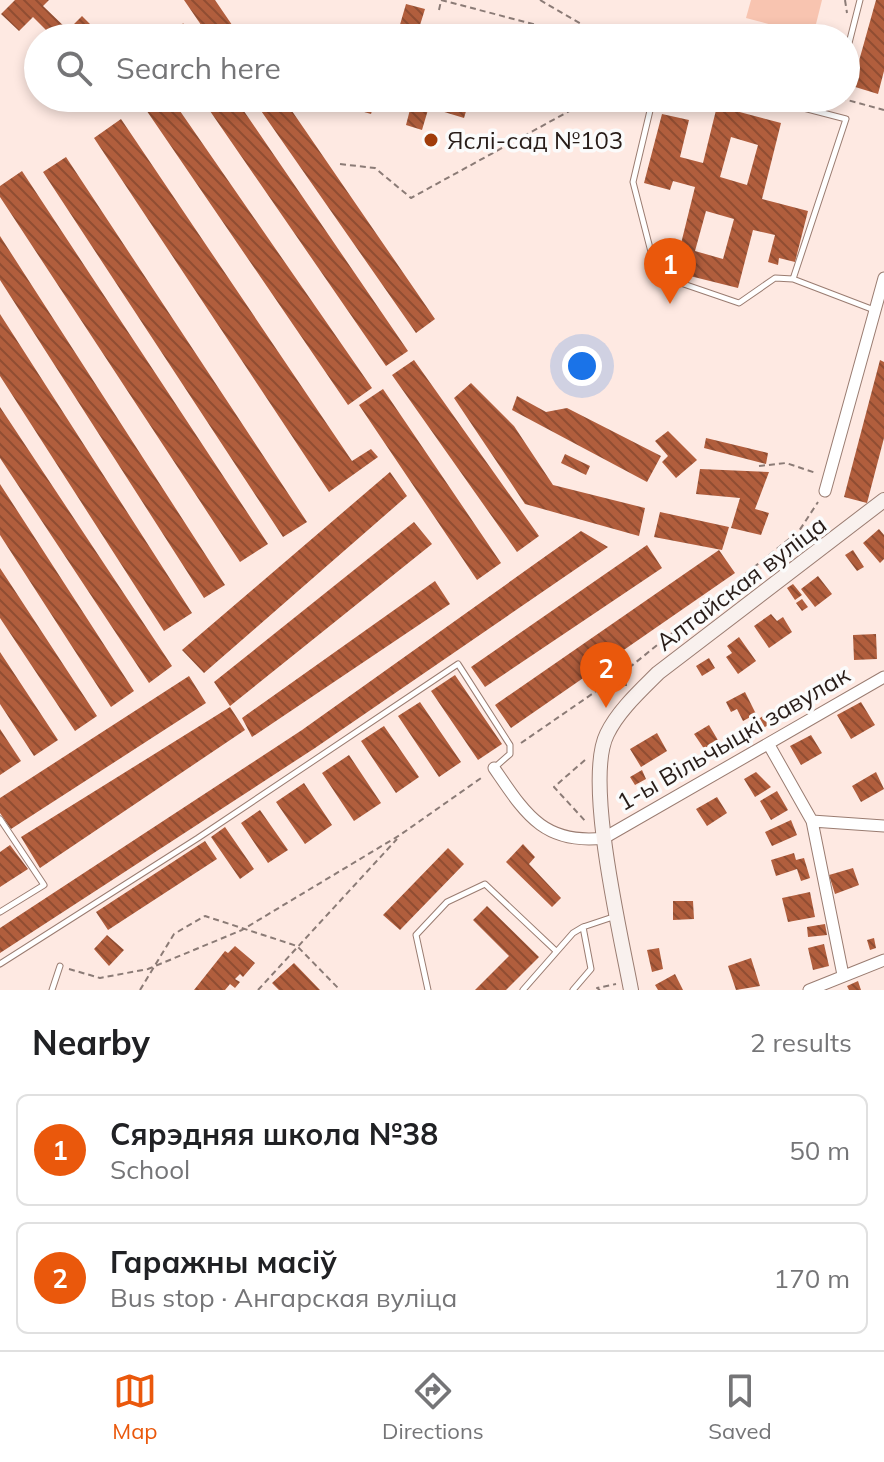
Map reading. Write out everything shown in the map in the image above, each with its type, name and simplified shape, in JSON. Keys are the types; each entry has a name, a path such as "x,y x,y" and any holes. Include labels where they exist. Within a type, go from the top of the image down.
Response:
{"main road":[{"name":"Алтайская вуліца","path":"626,986 618,915 604,838 600,756 607,734 627,705 658,673 884,500"}],"street":[{"path":"825,491 884,278"},
{"name":"1-ы Вільчыцкі завулак","path":"604,838 884,677"},
{"path":"769,745 812,821 843,975"},
{"path":"494,768 528,817 574,841 604,838"},
{"path":"812,821 884,826"},
{"path":"809,990 884,960"}],"lane":[{"path":"854,24 860,0"},
{"path":"650,112 633,182 651,252 666,278 739,303 775,278 793,279 875,310"},
{"path":"793,279 846,119 819,112"},
{"path":"0,964 198,838 458,664 511,750 507,759 494,768"},
{"path":"0,819 44,885 0,912"},
{"path":"428,990 416,935 447,902 485,884 556,951"},
{"path":"523,990 556,951 583,927 618,915"},
{"path":"573,990 591,969 583,927"},
{"path":"52,990 60,966"}],"path":[{"path":"439,10 441,0 533,24"},
{"path":"540,0 581,24"},
{"path":"860,103 884,110"},
{"path":"340,164 375,168 411,198 568,112"},
{"path":"759,466 786,463 829,478"},
{"path":"511,750 625,671 799,531 825,491"},
{"path":"625,671 627,705"},
{"path":"554,787 589,756"},
{"path":"60,966 100,978 158,965 242,930 400,835 494,768"},
{"path":"258,990 400,835"},
{"path":"140,990 158,965 174,934 205,916 297,946 340,990"},
{"path":"585,989 626,986"}],"shaded area":[{"path":"751,0 822,0 816,24 768,24 746,18"}],"building":[{"path":"15,0 49,0 43,6 62,24 40,24 33,17 19,31 1,14"},
{"path":"184,0 215,0 231,24 200,24"},
{"path":"876,0 884,0 884,71 878,94 860,88 860,57"},
{"path":"406,4 425,9 420,24 400,24"},
{"path":"82,16 90,24 74,24"},
{"path":"148,112 181,112 372,388 348,405"},
{"path":"211,112 245,112 408,351 386,366"},
{"path":"262,112 293,112 435,319 416,333"},
{"path":"409,112 427,112 422,130 406,125"},
{"path":"444,112 466,112 464,118"},
{"path":"716,112 740,112 781,123 762,199 808,211 795,262 779,258 778,265 768,262 775,235 753,230 738,288 674,272 695,187 673,181 670,190 644,183 662,114 689,120 680,157 703,163","holes":["731,137 758,145 747,185 720,177","706,211 734,219 723,259 695,251"]},
{"path":"121,119 352,461 371,449 378,457 329,492 94,138"},
{"path":"66,157 307,522 283,537 43,172"},
{"path":"22,171 268,544 240,562 0,197 0,186"},
{"path":"0,236 225,585 204,598 0,280"},
{"path":"0,314 192,613 164,631 0,376"},
{"path":"414,360 539,536 517,552 392,375"},
{"path":"880,360 884,362 884,438 867,503 844,497"},
{"path":"471,383 514,426 553,485 645,508 639,536 525,504 454,398"},
{"path":"383,389 501,563 477,580 359,405"},
{"path":"517,396 546,412 567,408 661,456 647,482 512,410"},
{"path":"0,407 172,666 149,683 0,458"},
{"path":"668,431 697,460 676,478 662,462 668,456 655,441"},
{"path":"706,438 768,453 766,464 704,448"},
{"path":"565,454 590,466 586,475 561,463"},
{"path":"700,469 769,472 755,509 769,513 761,535 731,528 740,498 696,494"},
{"path":"390,472 407,496 204,673 182,650"},
{"path":"0,484 134,691 111,707 0,535"},
{"path":"660,512 729,527 722,550 654,537"},
{"path":"414,522 432,544 230,706 214,682"},
{"path":"879,529 884,535 884,559 880,563 863,543"},
{"path":"581,531 608,547 315,748 0,953 0,928 302,730"},
{"path":"647,545 662,568 485,687 471,667"},
{"path":"719,550 735,573 511,728 495,705"},
{"path":"853,550 864,567 857,571 845,555"},
{"path":"0,568 97,716 75,731 0,618"},
{"path":"818,576 832,594 815,607 801,589"},
{"path":"435,581 450,604 252,737 242,718"},
{"path":"793,584 802,595 795,600 787,588"},
{"path":"802,599 808,607 802,611 796,603"},
{"path":"771,614 777,621 783,617 792,632 769,648 754,626"},
{"path":"876,634 877,659 854,660 853,635"},
{"path":"739,637 756,661 738,674 726,657 732,653 727,646"},
{"path":"0,652 58,740 34,756 0,704"},
{"path":"709,658 715,668 702,676 696,666"},
{"path":"455,675 502,744 478,760 431,691"},
{"path":"189,676 206,703 11,829 0,813 0,798"},
{"path":"745,692 756,714 743,721 737,709 731,712 726,702"},
{"path":"420,702 461,762 439,777 398,716"},
{"path":"861,702 875,725 851,739 837,715"},
{"path":"230,707 245,730 40,868 21,837"},
{"path":"763,716 768,725 762,729 757,720"},
{"path":"709,725 722,747 709,756 694,734"},
{"path":"384,726 419,777 396,793 361,741"},
{"path":"0,729 21,761 0,775"},
{"path":"657,733 667,751 641,767 630,749"},
{"path":"811,735 822,753 801,765 790,746"},
{"path":"349,755 381,803 354,821 322,773"},
{"path":"642,770 646,779 635,785 630,777"},
{"path":"756,772 771,787 755,797 744,779"},
{"path":"876,772 884,789 861,802 852,786"},
{"path":"304,783 332,825 305,844 276,802"},
{"path":"777,791 788,810 771,820 760,801"},
{"path":"717,797 727,813 707,826 696,809"},
{"path":"260,810 288,850 268,863 241,823"},
{"path":"791,820 797,835 772,846 765,832"},
{"path":"225,827 254,869 240,879 211,837"},
{"path":"205,841 217,859 108,930 96,912"},
{"path":"523,844 535,857 529,864 561,898 552,907 506,862"},
{"path":"10,845 28,869 0,887 0,852"},
{"path":"448,848 464,864 400,930 383,915"},
{"path":"794,853 796,860 804,858 810,878 801,881 797,869 776,876 771,860"},
{"path":"853,868 859,885 835,894 829,875"},
{"path":"810,892 815,917 788,922 782,898"},
{"path":"673,901 693,901 694,919 673,920"},
{"path":"487,906 539,957 506,990 475,990 509,956 473,920"},
{"path":"825,924 827,935 808,937 807,927"},
{"path":"107,935 124,950 109,966 94,949"},
{"path":"874,938 876,948 870,950 867,940"},
{"path":"824,944 829,966 813,970 808,948"},
{"path":"235,946 255,963 243,977 240,974 235,979 240,982 235,988 230,984 225,990 194,990 225,951 228,953"},
{"path":"659,948 663,969 652,972 647,950"},
{"path":"751,958 760,986 736,990 728,966"},
{"path":"294,963 320,990 279,990 272,983"},
{"path":"675,974 683,990 658,990 655,985"},
{"path":"858,981 861,990 849,990 847,986"}],"place":[{"name":"Яслі-сад №103","path":"431,140"},
{"name":"Сярэдняя школа №38","path":"670,304"},
{"name":"Гаражны масіў","path":"606,708"}]}
